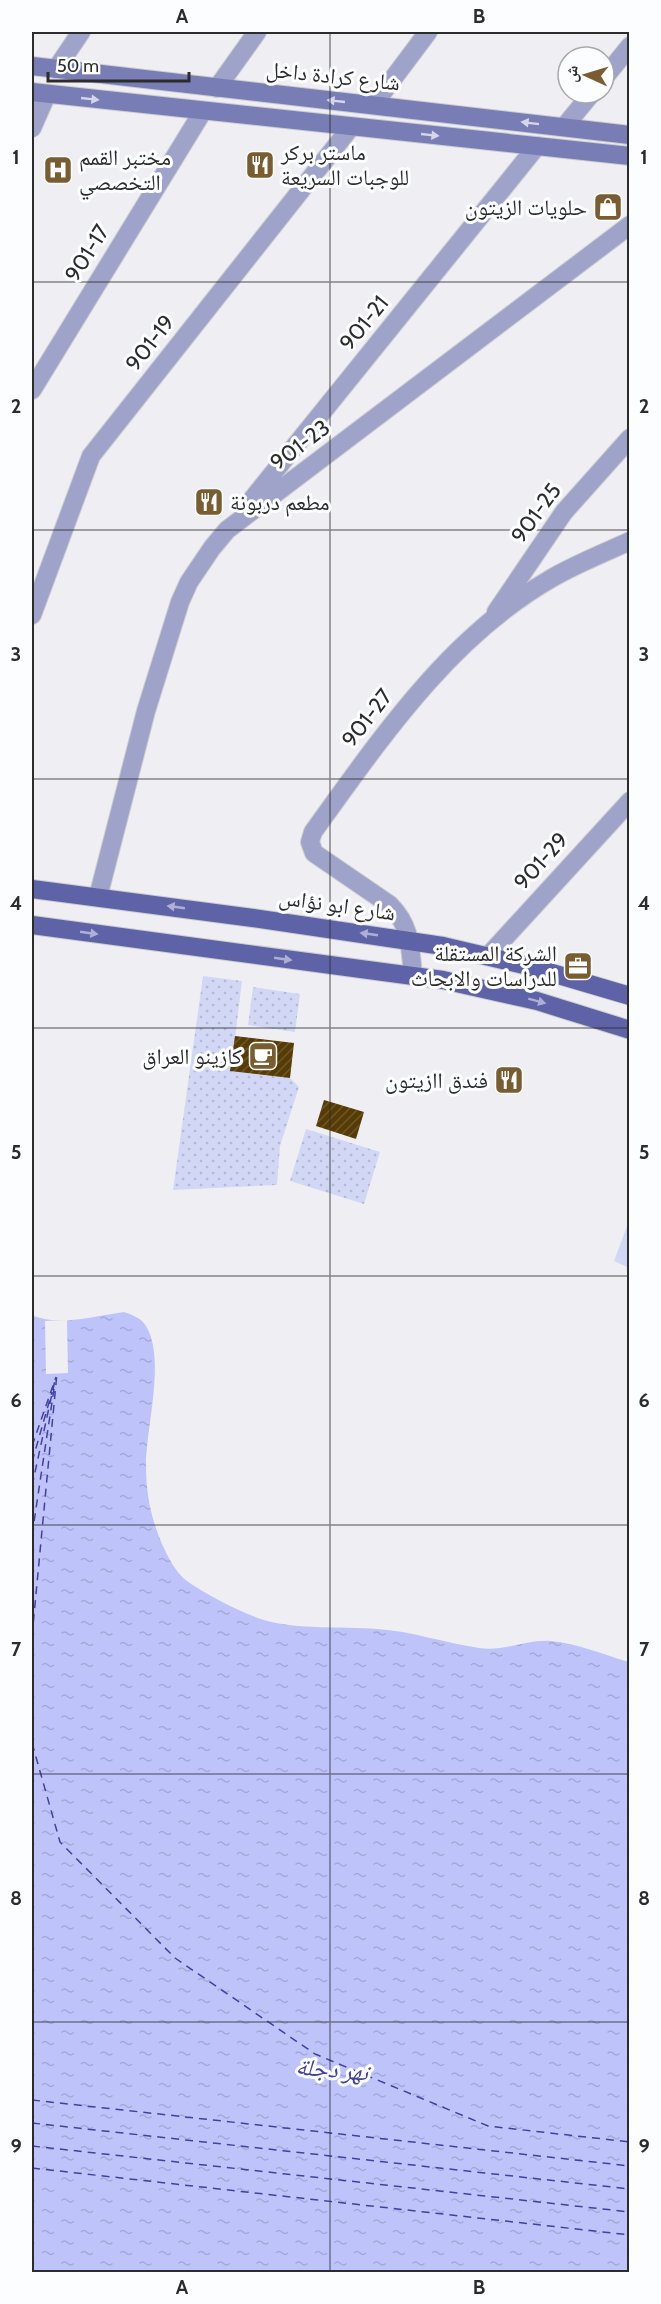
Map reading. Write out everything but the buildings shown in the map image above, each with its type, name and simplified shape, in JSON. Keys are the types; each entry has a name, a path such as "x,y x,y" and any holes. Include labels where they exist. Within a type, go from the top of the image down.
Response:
{"main road":[{"name":"شارع كرادة داخل","path":"32,66 630,135"},
{"path":"39,93 630,156"},
{"name":"شارع ابو نؤاس","path":"32,888 410,940 489,955 630,996"},
{"path":"32,925 413,975 490,989 630,1030"}],"street":[{"path":"56,69 81,32"},
{"path":"217,88 257,32"},
{"path":"374,104 428,32"},
{"path":"616,63 630,46"},
{"path":"32,128 39,93"},
{"path":"564,127 582,105"},
{"name":"901-17","path":"32,390 202,111"},
{"name":"901-19","path":"32,615 91,456 351,127"},
{"name":"901-21","path":"227,530 537,146"},
{"name":"901-23","path":"98,897 146,711 180,602 189,582 212,548 227,530 630,225"},
{"name":"901-25","path":"489,622 564,512 630,438"},
{"name":"901-27","path":"413,975 410,940 406,927 395,910 314,853 310,842 313,832 381,738 432,676 489,622 551,579 630,541"},
{"name":"901-29","path":"489,955 630,801"}],"shaded area":[{"path":"203,976 242,981 231,1071 290,1078 299,1087 280,1146 277,1185 173,1190"},
{"path":"253,987 300,994 295,1032 248,1025"},
{"path":"306,1129 380,1152 364,1204 290,1181"},
{"path":"629,1221 629,1268 614,1261"}],"water":[{"name":"نهر دجلة","path":"124,1312 142,1321 152,1340 155,1374 146,1465 148,1496 162,1544 176,1569 187,1581 235,1608 277,1623 390,1630 488,1649 542,1641 561,1642 629,1662 629,2272 32,2272 32,1315 65,1320"}],"pier":[{"path":"67,1320 68,1373 46,1374 45,1321"}],"ferry route":[{"path":"32,1636 57,1373"},
{"path":"32,1446 56,1377"},
{"path":"32,1486 55,1380"},
{"path":"32,1535 54,1389"},
{"path":"32,1462 52,1392"},
{"path":"32,1743 60,1842 175,1958 315,2054 488,2126 630,2142"},
{"path":"32,2100 630,2166"},
{"path":"32,2123 630,2189"},
{"path":"32,2146 630,2212"},
{"path":"32,2168 630,2235"}],"place":[{"name":"ماستر بركر للوجبات السريعة","path":"260,165"},
{"name":"مختبر القمم التخصصي","path":"58,170"},
{"name":"حلويات الزيتون","path":"608,207"},
{"name":"مطعم دربونة","path":"209,502"},
{"name":"الشركة المستقلة للدراسات والابحاث","path":"578,966"},
{"name":"كازينو العراق","path":"263,1056"},
{"name":"فندق اازيتون","path":"509,1080"}]}
